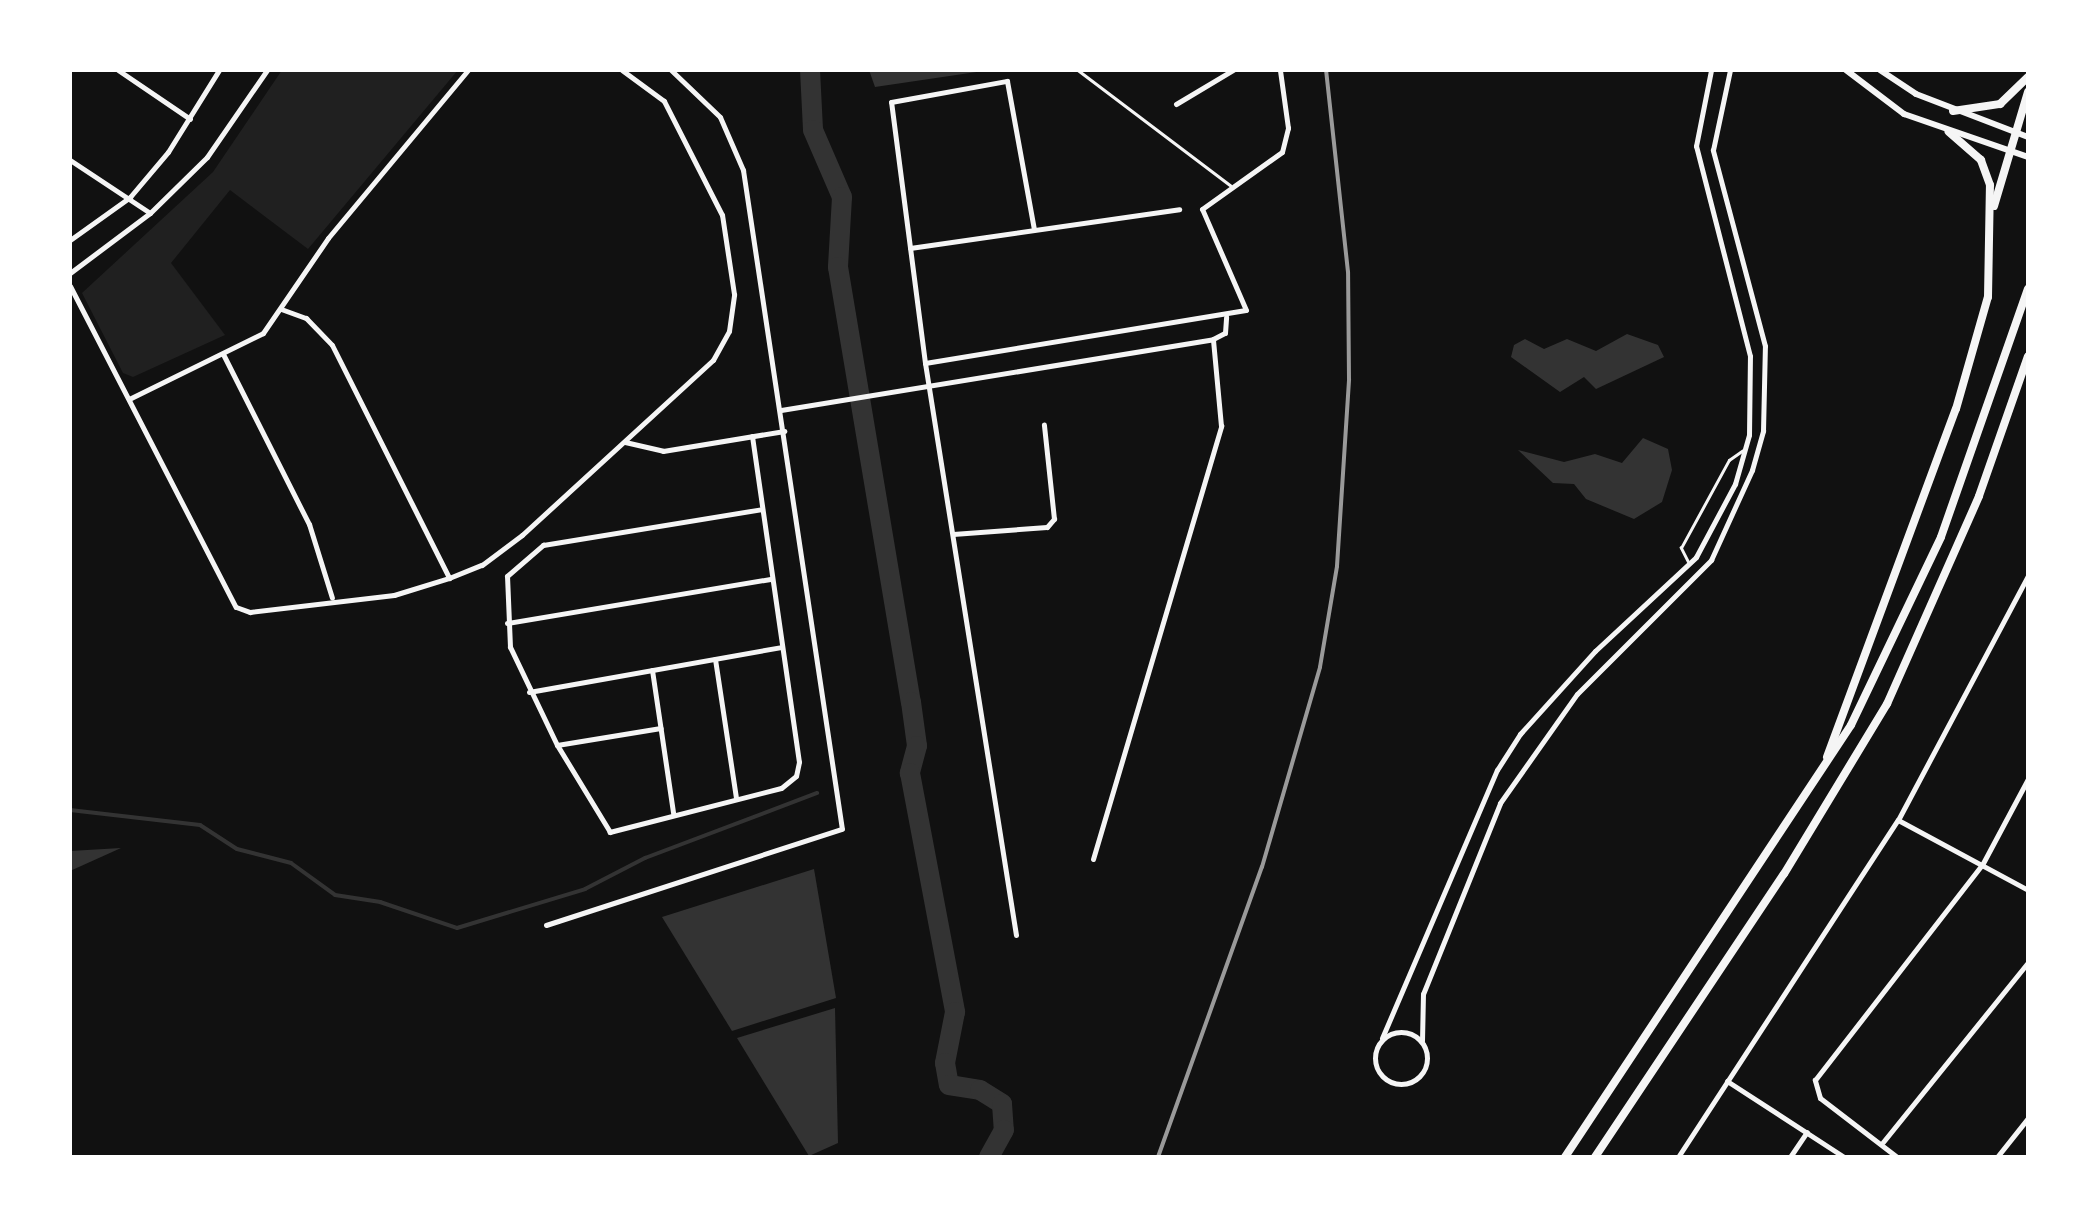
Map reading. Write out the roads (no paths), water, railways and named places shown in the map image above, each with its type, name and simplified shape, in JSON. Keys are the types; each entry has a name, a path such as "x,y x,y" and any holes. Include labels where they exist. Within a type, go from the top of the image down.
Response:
{"highway":[{"path":"1953,111 2000,104 2028,77"},
{"path":"1822,771 1976,351 1991,230 2009,151 2028,92"},
{"path":"1949,132 1982,160 1991,230"},
{"path":"1564,1157 1822,771 1877,676 1941,537 2028,289"},
{"path":"1595,1157 1774,891 1887,704 1979,496 2028,356"}],"main road":[{"path":"1846,70 1904,114 2025,156"},
{"path":"1880,70 1953,111 2028,137"}],"street":[{"path":"118,70 190,119"},
{"path":"70,240 130,197 190,119 219,70"},
{"path":"70,274 150,212 206,156 267,70"},
{"path":"129,399 263,333 328,238 468,70"},
{"path":"70,286 236,607 250,612 332,598 394,595 449,578 482,565 522,536 713,360 729,332 734,294 722,215 664,101 622,70"},
{"path":"546,924 842,829 743,170 720,117 671,70"},
{"path":"1176,104 1233,70"},
{"path":"925,363 1226,317 1246,310 1246,302 1202,208 1230,184 1282,152 1288,128 1280,70"},
{"path":"1711,70 1698,135 1702,180 1750,356 1745,449 1713,532 1689,564 1546,701 1497,770 1374,1054 1378,1071 1399,1084 1416,1080 1426,1066 1422,994 1495,812 1548,727 1726,538 1760,444 1768,388 1756,298 1714,137 1730,70"},
{"path":"1016,935 928,386 891,102 1002,80 1011,86 1034,230"},
{"path":"1698,135 1714,137"},
{"path":"70,160 150,212"},
{"path":"910,248 1179,209"},
{"path":"281,308 306,318 332,345 449,578"},
{"path":"781,410 1213,339 1225,333 1226,317"},
{"path":"1093,859 1221,426 1213,339"},
{"path":"223,354 308,524 332,598"},
{"path":"953,534 1047,526 1054,519 1044,425"},
{"path":"623,442 662,451 784,431"},
{"path":"752,436 781,647 796,776 780,788 610,832 529,692 507,624 504,584 543,544 762,510"},
{"path":"1713,532 1726,538"},
{"path":"1678,1157 1898,820 2028,576"},
{"path":"507,624 770,580"},
{"path":"1611,638 1621,651"},
{"path":"529,692 781,647"},
{"path":"1595,651 1606,664"},
{"path":"715,659 736,798"},
{"path":"652,670 674,814"},
{"path":"557,744 661,728"},
{"path":"1896,1157 1883,1142 1820,1098 1814,1086 1982,865 2028,779"},
{"path":"1898,820 2028,890"},
{"path":"1883,1142 2028,962"},
{"path":"1382,1038 1398,1031 1422,1041"},
{"path":"1727,1081 1844,1157"},
{"path":"1997,1157 2028,1118"},
{"path":"1790,1157 1806,1132"}],"lane":[{"path":"1078,70 1230,184"},
{"path":"1689,564 1682,548 1729,460 1745,449"}],"waterway":[{"path":"810,70 813,130 842,197 838,267 911,702 917,746 910,773 955,1012 945,1063 949,1085 980,1090 1002,1104 1004,1130 989,1157"},
{"path":"70,810 200,825 237,849 291,863 335,895 380,902 457,928 585,889 645,858 817,793"}],"railway":[{"path":"1158,1157 1262,867 1320,667 1337,566 1349,379 1348,272 1326,70"}]}
